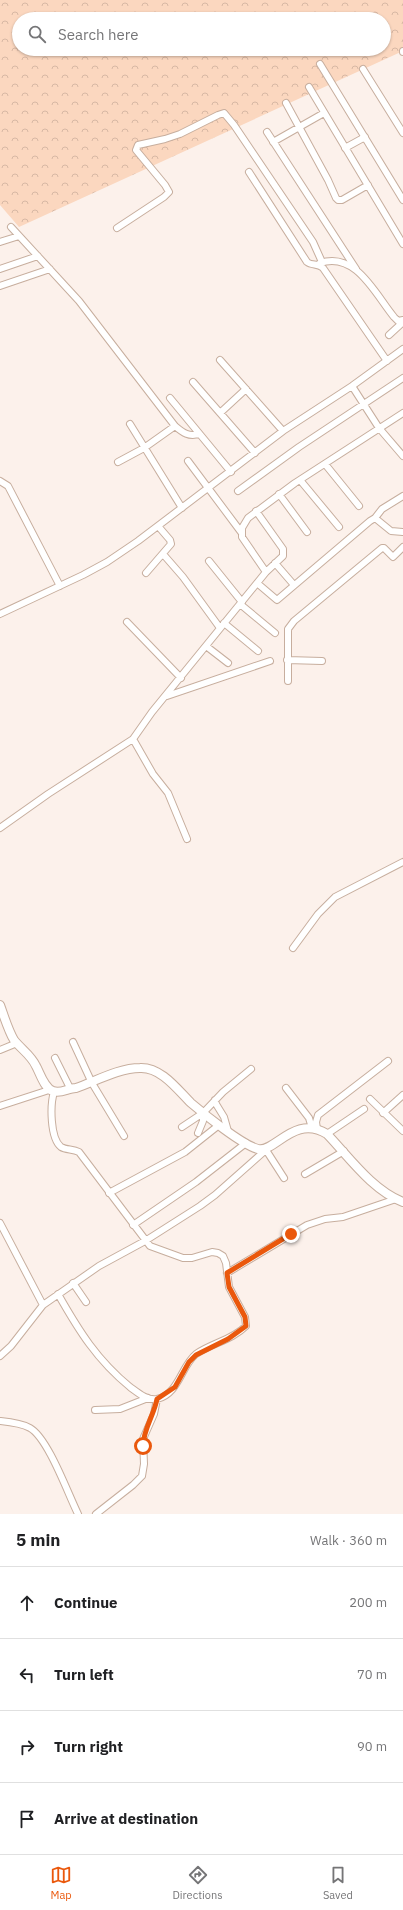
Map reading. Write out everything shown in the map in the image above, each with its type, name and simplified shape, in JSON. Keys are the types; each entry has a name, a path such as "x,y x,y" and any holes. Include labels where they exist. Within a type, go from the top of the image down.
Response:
{"street":[{"path":"320,64 403,200"},
{"path":"363,69 403,133"},
{"path":"308,87 403,244"},
{"path":"286,103 328,180 336,198 338,200 342,200 368,185"},
{"path":"118,228 167,195 169,192 162,181 136,150 138,145 180,134 218,114 224,113 234,125 313,242 319,263 324,268 387,361"},
{"path":"273,142 324,114"},
{"path":"267,132 356,269 365,277 394,317 402,321 390,335"},
{"path":"345,148 364,137"},
{"path":"249,172 309,264 334,260 356,269"},
{"path":"11,227 93,318 175,426 186,434 193,436 199,434"},
{"path":"0,242 19,236"},
{"path":"0,269 38,256"},
{"path":"0,286 50,269"},
{"path":"0,614 107,562 158,526 283,432 352,386 403,349"},
{"path":"220,360 283,432"},
{"path":"238,491 275,463 403,378"},
{"path":"193,382 254,453"},
{"path":"352,386 379,428 403,456"},
{"path":"220,413 246,389"},
{"path":"170,398 231,472"},
{"path":"241,532 245,522 256,511 279,494 403,413"},
{"path":"130,424 182,508"},
{"path":"118,462 144,448 175,426"},
{"path":"188,461 207,489 241,532 242,537 266,572"},
{"path":"325,464 359,506"},
{"path":"0,480 8,486 60,586"},
{"path":"300,480 339,527"},
{"path":"279,494 307,532"},
{"path":"257,583 277,600 365,524 375,518 382,508 403,496"},
{"path":"0,828 48,794 133,739 152,712 167,696 266,572 283,556 283,549 256,511"},
{"path":"375,518 391,531 403,532"},
{"path":"146,573 171,544 170,540 158,526"},
{"path":"288,680 288,629 294,621 382,548 394,557 403,547"},
{"path":"163,554 183,576 222,626 258,651"},
{"path":"209,561 241,603 275,633"},
{"path":"275,563 294,585"},
{"path":"128,622 181,678"},
{"path":"206,646 228,663"},
{"path":"287,660 322,661"},
{"path":"167,696 270,661"},
{"path":"133,739 153,774 168,793 187,839"},
{"path":"294,948 318,914 334,897 402,866"},
{"path":"0,1005 17,1043 33,1059 52,1091 52,1124 55,1138 62,1148 79,1152 145,1241 155,1249 183,1258 192,1258 212,1252 218,1253 226,1263 229,1287 245,1317 246,1326 234,1335 196,1355 189,1362 175,1387 157,1399 148,1398 136,1391 110,1370 86,1341 58,1294"},
{"path":"73,1042 92,1083 124,1136"},
{"path":"0,1050 17,1043"},
{"path":"55,1058 70,1088"},
{"path":"314,1128 318,1115 388,1061"},
{"path":"0,1106 52,1091 60,1092 70,1088 76,1088 127,1070 145,1068 165,1077 203,1113 246,1143 256,1149 267,1149"},
{"path":"182,1127 203,1113 251,1069"},
{"path":"286,1088 309,1118 314,1128"},
{"path":"383,1113 403,1095"},
{"path":"370,1099 383,1113 403,1130"},
{"path":"216,1100 216,1104 224,1118 228,1131"},
{"path":"327,1134 364,1109"},
{"path":"198,1133 203,1121 203,1113"},
{"path":"109,1193 185,1152 219,1125"},
{"path":"0,1356 11,1346 43,1305 74,1283 145,1241 216,1195 267,1149 289,1134 314,1128 327,1134 374,1184 399,1201"},
{"path":"133,1225 196,1182 246,1143"},
{"path":"267,1149 284,1178"},
{"path":"304,1174 344,1152"},
{"path":"227,1273 307,1225 325,1219 344,1217 399,1201"},
{"path":"0,1223 43,1305"},
{"path":"74,1283 86,1302"},
{"path":"95,1410 120,1409 148,1398"},
{"path":"96,1514 133,1485 142,1476 144,1464 143,1439 154,1414 157,1399"},
{"path":"0,1421 19,1424 31,1428 41,1438 78,1514"}],"green space":[{"path":"0,0 403,0 403,51 19,227 0,205"}],"route":[{"path":"143,1446 144,1433 154,1414 157,1399 175,1387 189,1362 196,1355 203,1350 228,1339 246,1326 247,1321 234,1300 229,1287 227,1273 291,1234"}]}
